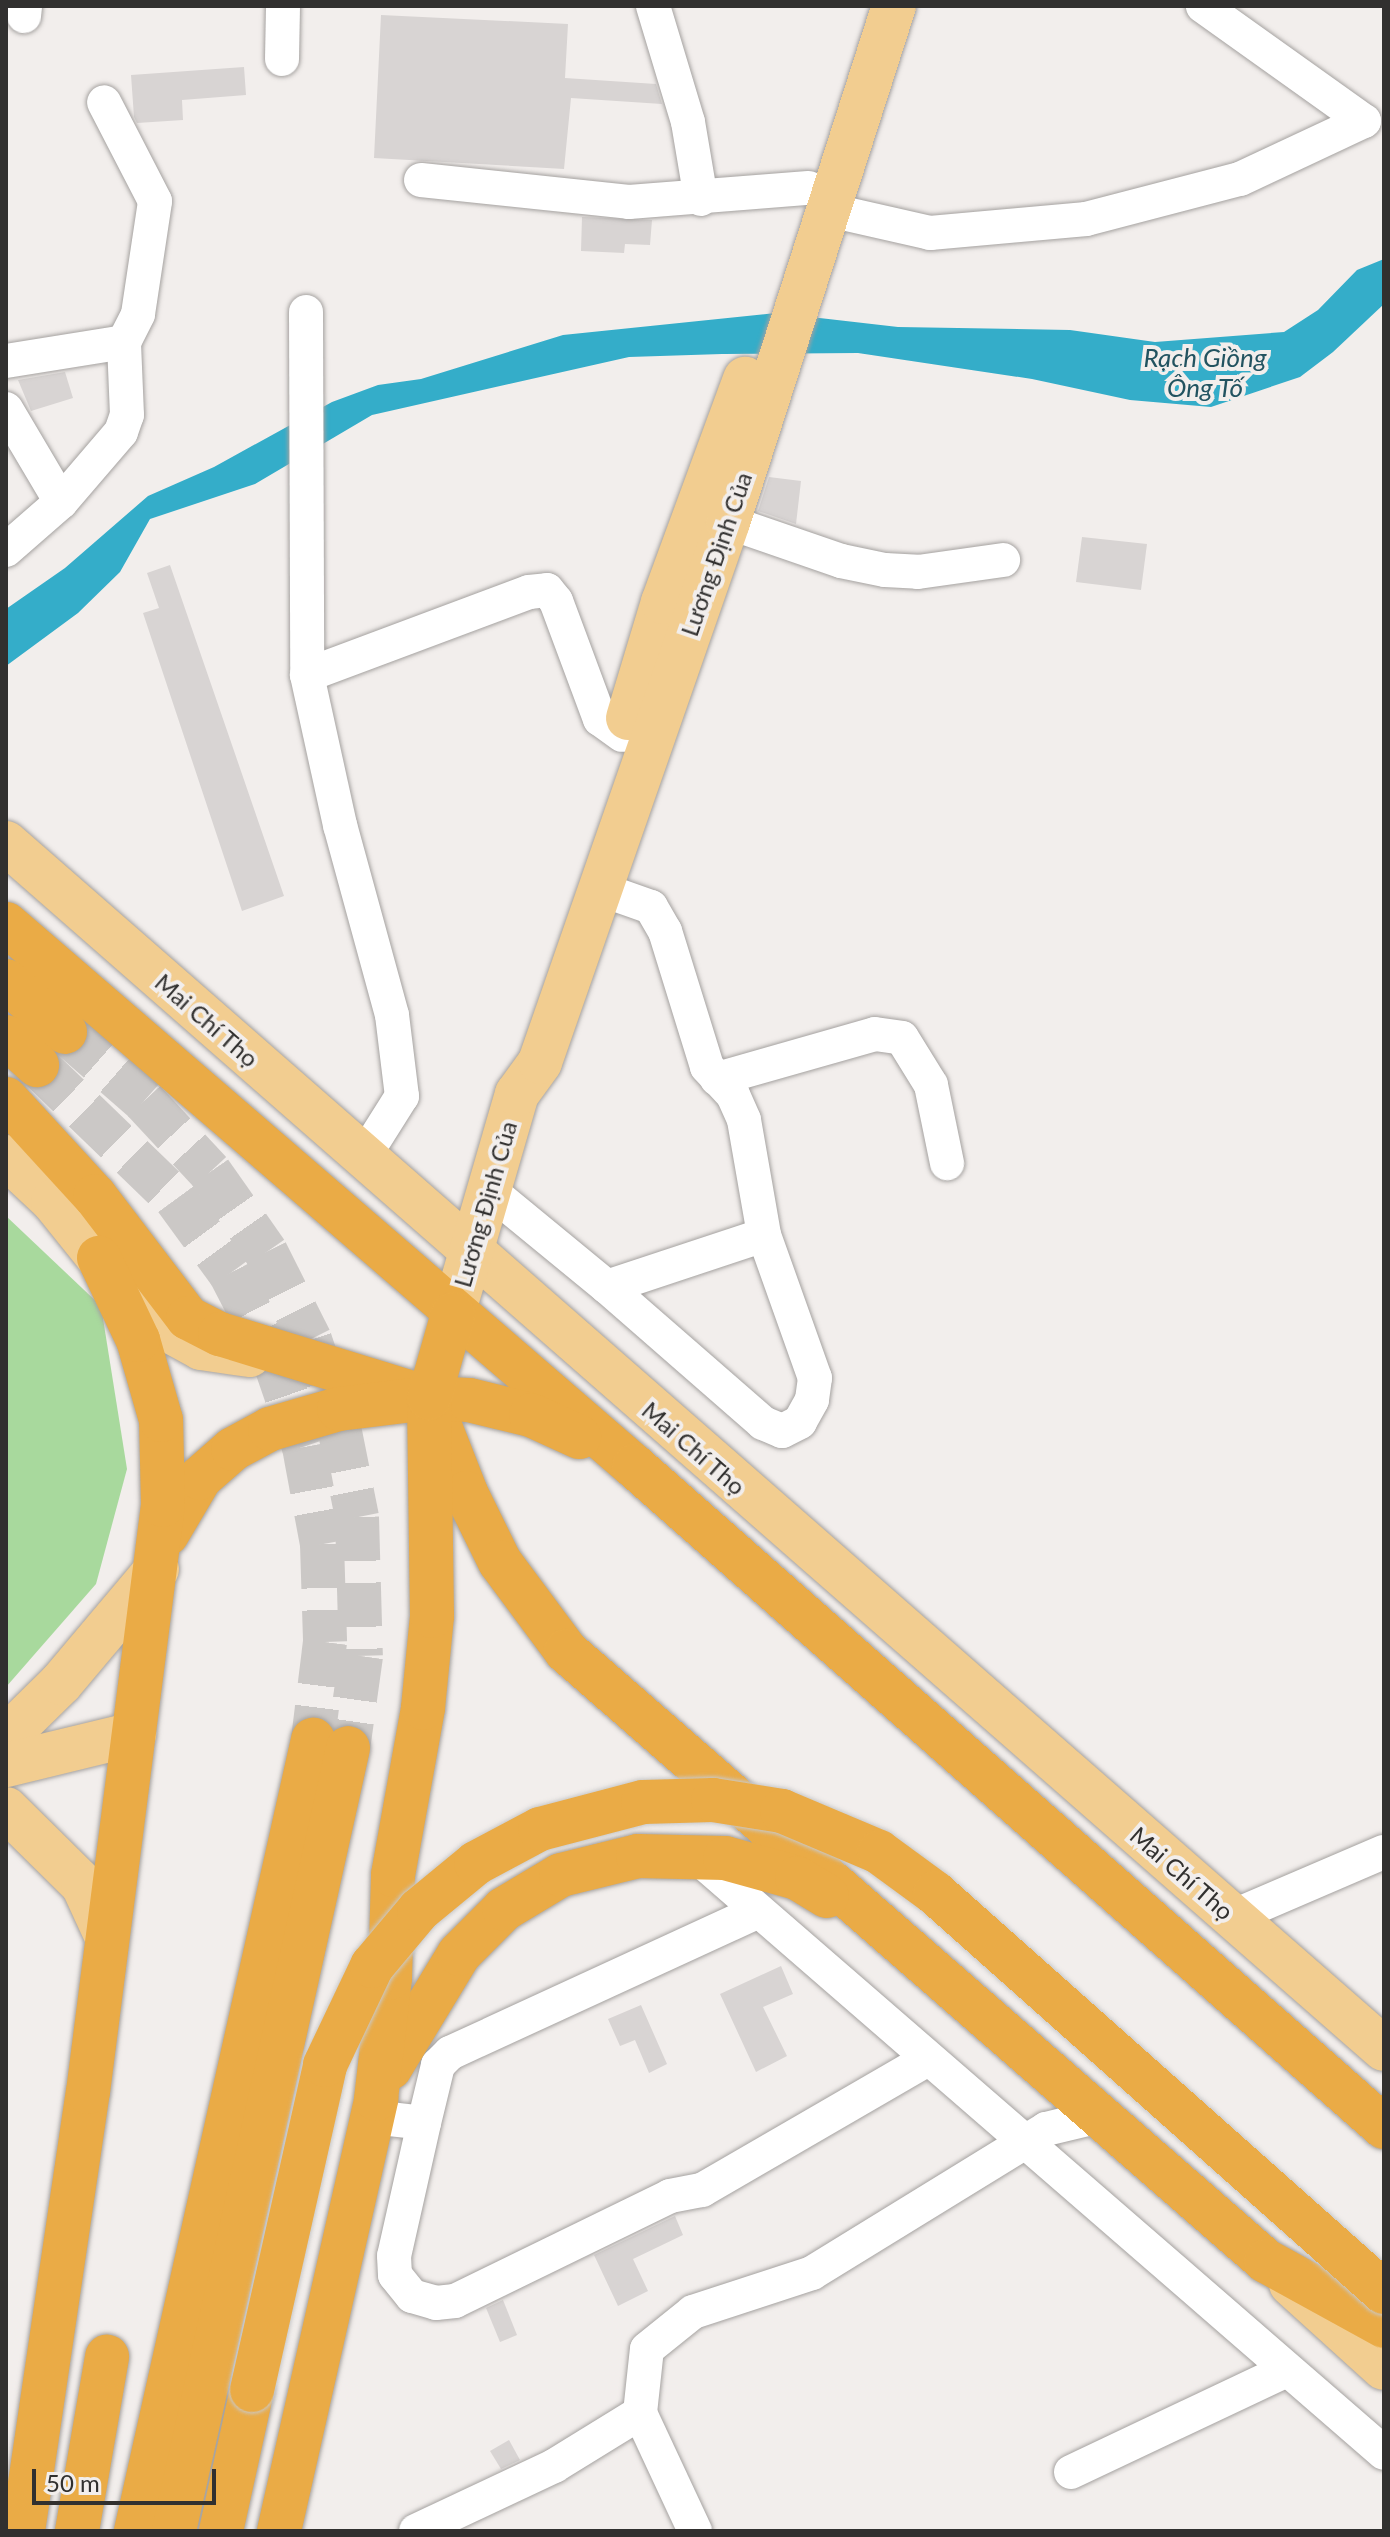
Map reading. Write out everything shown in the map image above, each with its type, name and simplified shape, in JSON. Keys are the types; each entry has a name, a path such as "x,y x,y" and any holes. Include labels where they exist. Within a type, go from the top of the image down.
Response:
{"highway":[{"path":"6,924 453,1314 634,1466 1384,2127"},
{"path":"6,981 65,1032"},
{"path":"6,1099 95,1196 188,1318 295,1357 429,1398"},
{"path":"23,2531 42,2428 157,1569 165,1462 161,1420 138,1340 99,1258"},
{"path":"279,2528 374,2108 390,1978 393,1875 423,1708 432,1616 429,1398 453,1314"},
{"path":"429,1398 482,1526 543,1624 592,1675 1104,2115 1266,2261 1384,2326"},
{"path":"157,1569 185,1498 233,1449 305,1418 374,1402 429,1398 469,1400 531,1415 634,1466"},
{"path":"174,2531 190,2377 330,1744"},
{"path":"221,2531 316,2100 354,1998 419,1910 476,1863 540,1829 609,1807 678,1799 748,1804 816,1822 879,1852 947,1904 1384,2292"},
{"path":"374,2108 418,2015 459,1954 504,1909 561,1875 638,1856 725,1858 797,1878 892,1932"},
{"path":"77,2531 107,2357"},
{"path":"136,2531 190,2377"}],"main road":[{"name":"Lương Định Của","path":"812,221 867,6"},
{"name":"Lương Định Của","path":"517,1094 513,1057 622,735 663,602 752,403 812,221 894,6"},
{"name":"Lương Định Của","path":"453,1314 517,1094 540,1062 728,522 752,403"},
{"name":"Mai Chí Thọ","path":"6,843 471,1254 1232,1917 1380,2037"},
{"path":"6,1157 53,1201 137,1308 183,1341 229,1354 295,1357"},
{"path":"6,1737 61,1683 157,1569"},
{"path":"6,1765 134,1734"},
{"path":"6,1809 83,1885 106,1935"},
{"path":"1266,2261 1384,2368"}],"street":[{"path":"282,59 283,6"},
{"path":"653,6 688,122 701,199"},
{"path":"421,180 629,202 701,199 812,221 930,233 1086,219 1240,179 1364,121 1203,6"},
{"path":"6,550 61,502 121,432 127,415 124,342 138,314 155,201 104,102"},
{"path":"306,312 304,465 307,675 340,825 392,1015 402,1096 363,1158"},
{"path":"6,361 124,342"},
{"path":"6,409 61,502"},
{"path":"728,522 841,561 885,570 918,572 1003,560"},
{"path":"307,675 529,592 547,590 556,601 600,719 622,735"},
{"path":"489,1190 607,1287 763,1423 782,1431 800,1422 812,1400 815,1378 764,1235 744,1120 733,1095 707,1067 665,931 651,907 600,889"},
{"path":"717,1079 875,1034 902,1038 931,1085 947,1163"},
{"path":"607,1287 764,1235"},
{"path":"1232,1917 1384,1852"},
{"path":"697,1857 926,2060 1384,2453"},
{"path":"757,1912 450,2053 438,2065 394,2256 395,2275 412,2296 436,2303 455,2301 670,2196 702,2190 926,2060"},
{"path":"374,2108 424,2123"},
{"path":"695,2531 640,2413 647,2349 693,2312 812,2273 1046,2129 1104,2115"},
{"path":"1071,2472 1287,2370"},
{"path":"416,2531 554,2466 640,2413"}],"green space":[{"path":"6,1216 101,1306 127,1469 96,1584 6,1687"}],"water":[{"name":"Rạch Giồng Ông Tố","path":"1384,259 1384,304 1333,352 1300,377 1211,407 1130,400 1032,379 858,353 722,354 629,357 372,415 255,484 150,519 120,572 78,613 6,666 6,609 65,568 148,496 214,467 332,402 378,385 421,379 563,335 776,313 898,327 1070,330 1155,342 1284,332 1318,310 1357,270"}],"building":[{"path":"381,15 568,24 565,78 656,84 662,104 571,98 564,169 374,158"},
{"path":"244,67 246,95 182,100 183,120 137,123 134,117 131,75"},
{"path":"582,217 652,220 650,245 625,244 624,253 581,251"},
{"path":"65,372 73,398 31,411 18,380"},
{"path":"769,477 801,481 796,524 758,511"},
{"path":"1082,537 1147,544 1141,590 1076,582"},
{"path":"170,565 284,896 242,911 143,613 159,608 147,573"},
{"path":"781,1966 793,1994 763,2007 787,2056 756,2072 720,1994"},
{"path":"641,2005 667,2064 649,2073 635,2040 620,2046 608,2019"},
{"path":"675,2216 683,2235 633,2259 648,2291 618,2306 594,2255"},
{"path":"503,2300 517,2335 500,2342 486,2308"},
{"path":"509,2440 520,2460 501,2469 490,2451"}],"tunnel":[{"path":"65,1032 144,1101 210,1172 266,1252 310,1340 339,1427 357,1517 361,1656 348,1748"},
{"path":"37,1065 176,1199 230,1273 272,1354 304,1447 322,1544 325,1642 313,1740"}]}
